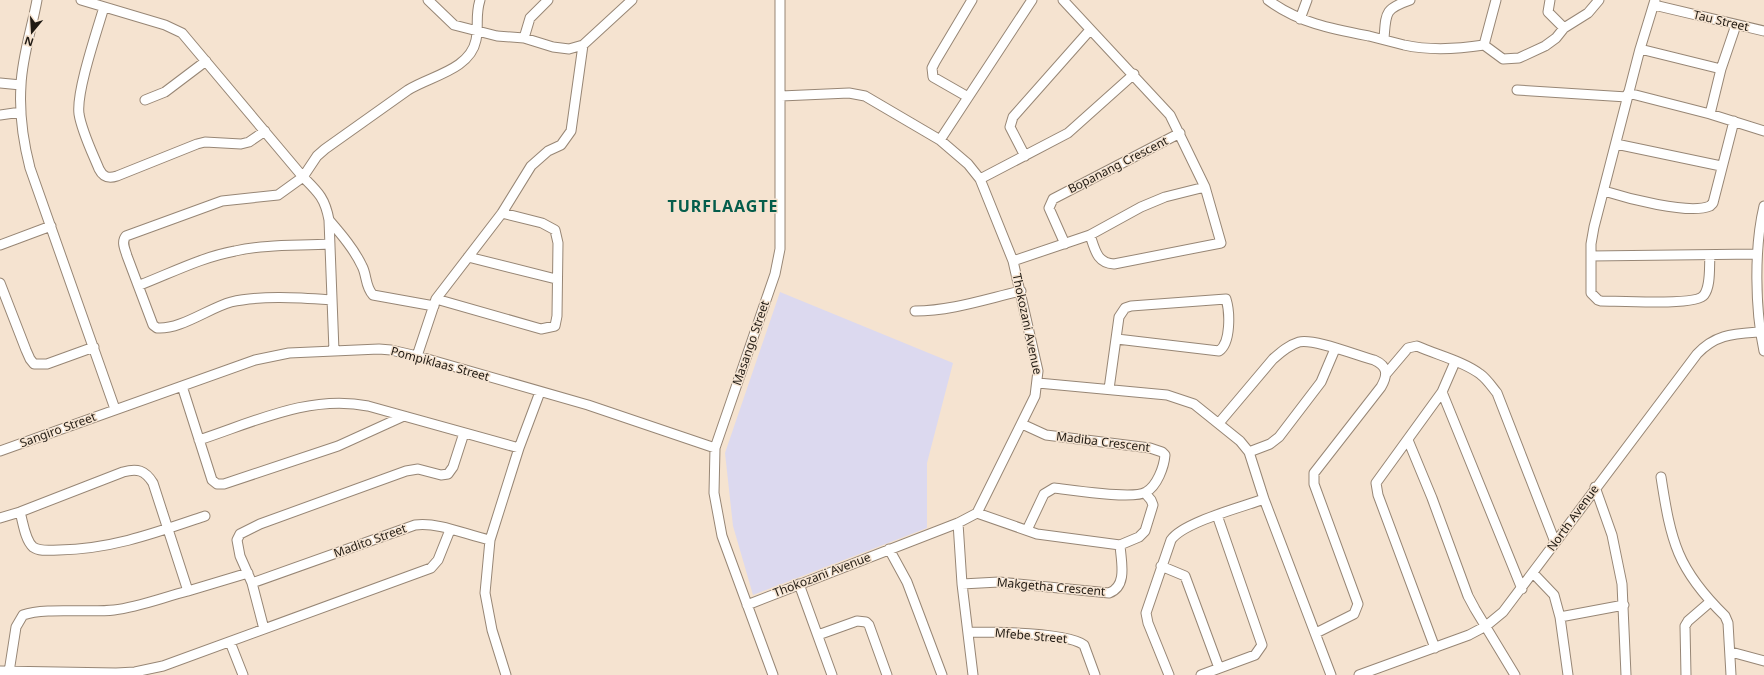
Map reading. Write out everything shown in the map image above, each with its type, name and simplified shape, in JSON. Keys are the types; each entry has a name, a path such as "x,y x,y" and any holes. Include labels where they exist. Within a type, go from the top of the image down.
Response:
{"street":[{"path":"37,0 21,85 22,128 30,168 116,409"},
{"path":"81,0 175,30 190,41 303,177 319,192 324,201 329,220 334,351"},
{"path":"428,0 454,26 497,36 524,38 564,49 574,49 583,45 632,0"},
{"path":"332,300 250,300 232,302 173,326 157,328 153,325 140,285 124,246 124,240 126,236 222,201 278,195 303,177 317,156 325,149 420,82 446,72 462,62 474,46 476,16 480,0"},
{"path":"524,38 530,18 548,0"},
{"name":"Masango Street","path":"773,675 746,605 722,536 714,493 716,448 775,274 780,249 780,0"},
{"path":"968,97 938,81 932,77 932,73 935,62 972,0"},
{"path":"940,140 1032,0"},
{"path":"1063,0 1090,30 1134,74 1170,115 1180,133"},
{"path":"1268,0 1284,12 1300,19 1338,30 1384,39 1405,45 1430,48 1451,49 1484,45 1503,59 1519,58 1552,42 1564,28 1588,13 1599,0"},
{"path":"1300,19 1307,0"},
{"path":"1384,39 1386,15 1388,10 1395,5 1410,0"},
{"path":"1484,45 1496,0"},
{"path":"1550,0 1548,12 1564,28"},
{"path":"1655,2 1640,49 1592,233 1591,293 1598,300 1673,302 1693,300 1704,295 1707,288 1710,256"},
{"name":"Tau Street","path":"1655,2 1764,30"},
{"path":"104,7 85,76 79,114 99,169 103,176 109,178 117,176 197,144 210,142 241,144 249,142 265,131"},
{"path":"1710,114 1721,69 1736,24"},
{"path":"1025,156 1010,128 1013,118 1090,30"},
{"path":"417,356 435,303 502,212 531,166 548,151 561,145 571,131 583,45"},
{"path":"1640,49 1721,69"},
{"path":"145,100 165,92 206,61"},
{"path":"980,179 1068,133 1134,74"},
{"path":"0,83 21,85"},
{"path":"1517,90 1628,95 1710,114 1764,131"},
{"name":"Thokozani Avenue","path":"746,605 958,523 976,513 1022,424 1035,396 1038,383 1038,371 1013,260 980,179 968,164 940,140 865,96 849,93 781,96"},
{"path":"0,115 21,112"},
{"path":"1604,191 1646,203 1696,208 1707,207 1713,203 1721,166 1734,121"},
{"name":"Bopanang Crescent","path":"1065,244 1049,208 1053,199 1180,133 1205,187 1221,243 1114,264 1107,263 1097,256 1090,235"},
{"path":"1616,144 1721,166"},
{"path":"1013,260 1090,235 1141,207 1166,197 1205,187"},
{"path":"1764,206 1758,229 1757,254 1762,318 1760,332 1764,351"},
{"path":"329,220 360,260 364,268 368,288 373,295 435,303 541,329 551,328 557,323 556,279 558,243 555,230 542,223 502,212"},
{"path":"0,245 50,226"},
{"path":"140,285 206,258 236,250 330,244"},
{"path":"1591,256 1710,256 1757,254"},
{"path":"468,257 556,279"},
{"path":"0,283 26,350 34,364 47,364 94,347"},
{"path":"915,312 959,306 1021,291"},
{"path":"1109,389 1120,317 1126,308 1131,306 1226,300 1229,308 1230,319 1225,344 1219,351 1117,339"},
{"name":"North Avenue","path":"1359,675 1435,648 1486,626 1502,612 1522,589 1595,487 1706,344 1726,335 1760,332"},
{"path":"1219,423 1273,359 1282,351 1300,342 1307,341 1382,364 1385,368 1386,374"},
{"path":"1316,633 1354,614 1358,604 1314,484 1314,473 1381,387 1386,374 1404,352 1412,346 1455,362 1480,374 1497,393 1555,542"},
{"path":"1249,452 1270,444 1279,437 1321,382 1335,349"},
{"name":"Pompiklaas Street","path":"116,409 272,356 334,351 392,350 588,405 716,448"},
{"path":"1435,648 1376,488 1379,477 1408,440 1442,392 1455,362"},
{"path":"1038,383 1167,395 1180,398 1194,404 1240,441 1249,452 1264,499 1331,675"},
{"path":"182,386 212,480 215,484 221,484 338,446 404,416"},
{"path":"506,675 491,624 485,593 490,540 519,448 540,392"},
{"path":"1442,392 1522,589"},
{"path":"199,440 290,409 316,404 350,403 404,416 519,448"},
{"name":"Sangiro Street","path":"0,451 116,409"},
{"name":"Madiba Crescent","path":"1022,424 1046,435 1150,448 1162,452 1164,459 1157,480 1152,488 1145,493"},
{"path":"264,629 252,583 238,548 240,534 260,524 406,471 418,469 441,475 448,474 453,466 464,432"},
{"path":"1408,440 1432,498 1468,596 1515,675"},
{"path":"0,518 20,512 123,472 139,470 145,472 153,483 188,591"},
{"path":"1661,477 1669,528 1676,551 1692,580 1710,602 1725,616 1728,623 1731,652 1731,675"},
{"path":"1595,487 1614,541 1622,584 1626,675"},
{"path":"976,513 1027,530 1053,537 1120,545 1139,536 1145,531 1152,505 1151,500 1145,493 1127,495 1054,488 1048,490 1044,494 1027,530"},
{"path":"1169,675 1146,618 1146,613 1161,566 1175,535 1217,515 1264,499"},
{"path":"20,512 29,542 36,549 45,551 101,548 204,516"},
{"path":"1201,675 1255,655 1262,645 1217,515"},
{"path":"958,523 962,584 973,675"},
{"name":"Madito Street","path":"252,583 415,525 424,524 490,540"},
{"path":"248,573 131,607 114,610 36,612 23,615 16,627 5,671 135,672 163,666 431,568 438,560 450,530"},
{"name":"Makgetha Crescent","path":"962,584 999,582 1109,593 1116,590 1120,584 1122,572 1120,545"},
{"path":"889,549 907,582 942,675"},
{"path":"1161,566 1185,576 1219,668"},
{"path":"1533,573 1554,595 1560,616 1568,675"},
{"path":"799,584 832,675"},
{"path":"1686,675 1685,626 1688,620 1710,602"},
{"path":"1560,616 1624,605"},
{"path":"818,635 857,621 866,622 887,675"},
{"name":"Mfebe Street","path":"968,632 1005,633 1074,639 1084,646 1095,675"},
{"path":"230,642 243,675"},
{"path":"1731,652 1764,661"}],"shaded area":[{"path":"780,292 953,363 927,463 927,528 753,595 733,526 725,453"}],"district":[{"name":"TURFLAAGTE","path":"723,206"}]}
